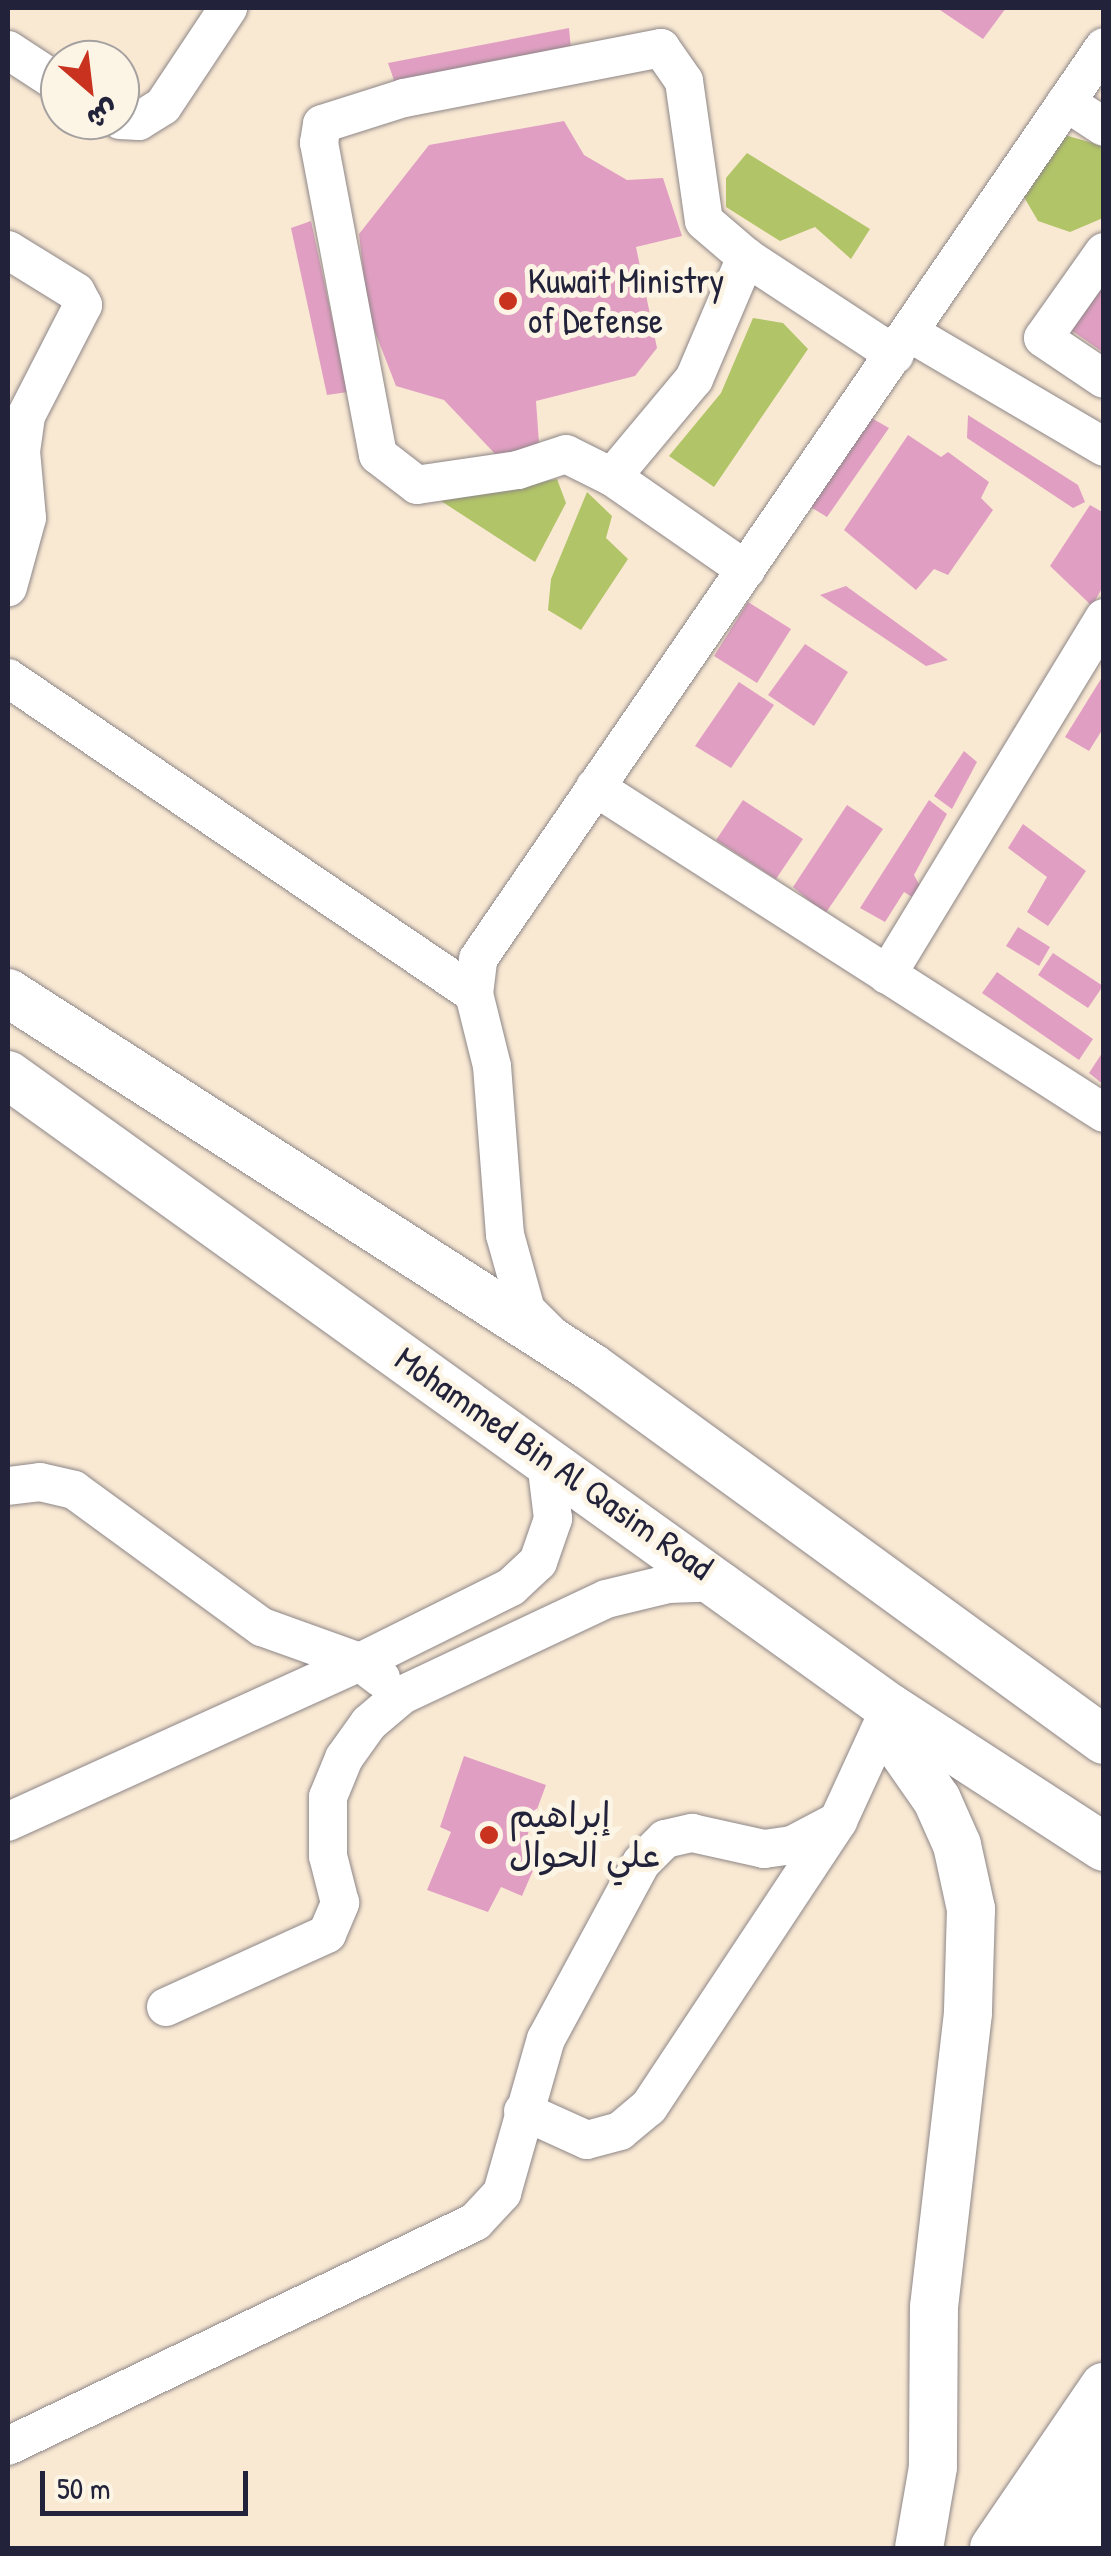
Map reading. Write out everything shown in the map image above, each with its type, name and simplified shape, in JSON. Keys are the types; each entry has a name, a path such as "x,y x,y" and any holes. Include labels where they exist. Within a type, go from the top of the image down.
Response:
{"highway":[{"path":"1033,2548 1104,2445"},
{"path":"1085,2548 1104,2521"}],"main road":[{"path":"8,993 566,1350 1104,1740"},
{"name":"Mohammed Bin Al Qasim Road","path":"8,1076 546,1461 723,1582 890,1708 1104,1846"},
{"path":"890,1708 898,1744 937,1800 957,1845 971,1927 968,2013 938,2252 932,2478 919,2548"},
{"path":"994,2548 1104,2387"}],"lane":[{"path":"140,120 162,106 228,8"},
{"path":"566,1350 526,1310 505,1235 492,1066 474,994 489,937 1104,47"},
{"path":"746,570 612,477 566,454 518,470 417,485 378,454 320,144 322,124 404,98 661,48 684,81 704,221 746,257 902,344 1104,448"},
{"path":"8,50 40,71"},
{"path":"1066,102 1104,127"},
{"path":"8,250 76,292 83,305 26,416 8,587"},
{"path":"1104,252 1043,338 1104,379"},
{"path":"612,477 694,379 746,257"},
{"path":"887,974 1104,618"},
{"path":"8,678 474,994"},
{"path":"595,787 1104,1113"},
{"path":"394,1243 464,1267 482,1261 505,1235"},
{"path":"8,1822 360,1662 511,1587 538,1562 553,1519 546,1461"},
{"path":"8,1486 40,1482 74,1490 262,1627 360,1662 402,1695"},
{"path":"166,2007 327,1934 340,1903 328,1856 328,1798 352,1746 402,1695 606,1599 668,1584 723,1582"},
{"path":"523,2111 587,2140 620,2131 649,2107 838,1821 890,1708"},
{"path":"8,2446 475,2222 502,2193 546,2040 641,1862 664,1840 692,1834 764,1849 792,1846 838,1821"},
{"path":"975,2548 1009,2497 1051,2466"}],"green space":[{"path":"1061,134 1103,146 1103,218 1070,232 1038,221 1021,192"},
{"path":"747,153 870,229 851,259 815,227 780,241 726,207 726,178"},
{"path":"753,318 783,323 808,349 714,487 669,456 721,393"},
{"path":"557,479 566,503 535,562 441,501"},
{"path":"587,492 612,516 606,538 628,559 581,630 548,610 551,579"}],"building":[{"path":"937,8 1006,8 983,39"},
{"path":"569,28 571,49 396,86 388,63"},
{"name":"Kuwait Ministry of Defense","path":"564,121 584,155 627,180 663,178 682,236 636,247 657,348 635,376 536,401 539,443 498,457 444,400 396,386 368,314 359,234 429,145"},
{"path":"311,221 348,392 327,395 291,228"},
{"path":"1104,285 1104,353 1071,330"},
{"path":"968,415 1078,485 1085,502 1073,508 967,438"},
{"path":"868,416 889,428 827,517 809,506"},
{"path":"908,435 941,457 948,452 989,482 981,498 993,510 948,575 934,569 916,590 844,530"},
{"path":"1090,505 1104,513 1104,585 1092,606 1050,566"},
{"path":"846,586 948,660 926,666 820,595"},
{"path":"748,602 791,629 757,683 714,656"},
{"path":"805,644 848,672 814,726 768,695"},
{"path":"1104,674 1104,727 1089,751 1065,737"},
{"path":"739,682 774,705 731,768 695,746"},
{"path":"964,751 977,762 952,809 934,796"},
{"path":"743,800 803,839 776,879 716,840"},
{"path":"929,800 947,814 914,875 920,886 912,897 904,892 885,922 860,908"},
{"path":"847,805 883,829 825,914 793,887"},
{"path":"1023,824 1086,871 1048,926 1027,912 1047,877 1008,848"},
{"path":"1018,927 1050,947 1039,966 1006,946"},
{"path":"1053,953 1103,986 1088,1008 1038,975"},
{"path":"997,972 1093,1039 1079,1060 982,993"},
{"path":"1104,1050 1104,1085 1089,1073"},
{"name":"إبراهيم علي الحوال","path":"464,1756 546,1785 526,1839 532,1841 527,1864 534,1868 522,1896 501,1887 488,1912 427,1890 451,1832 440,1827"}],"place":[{"name":"Kuwait Ministry of Defense","path":"508,301"},
{"name":"إبراهيم علي الحوال","path":"489,1835"}]}
